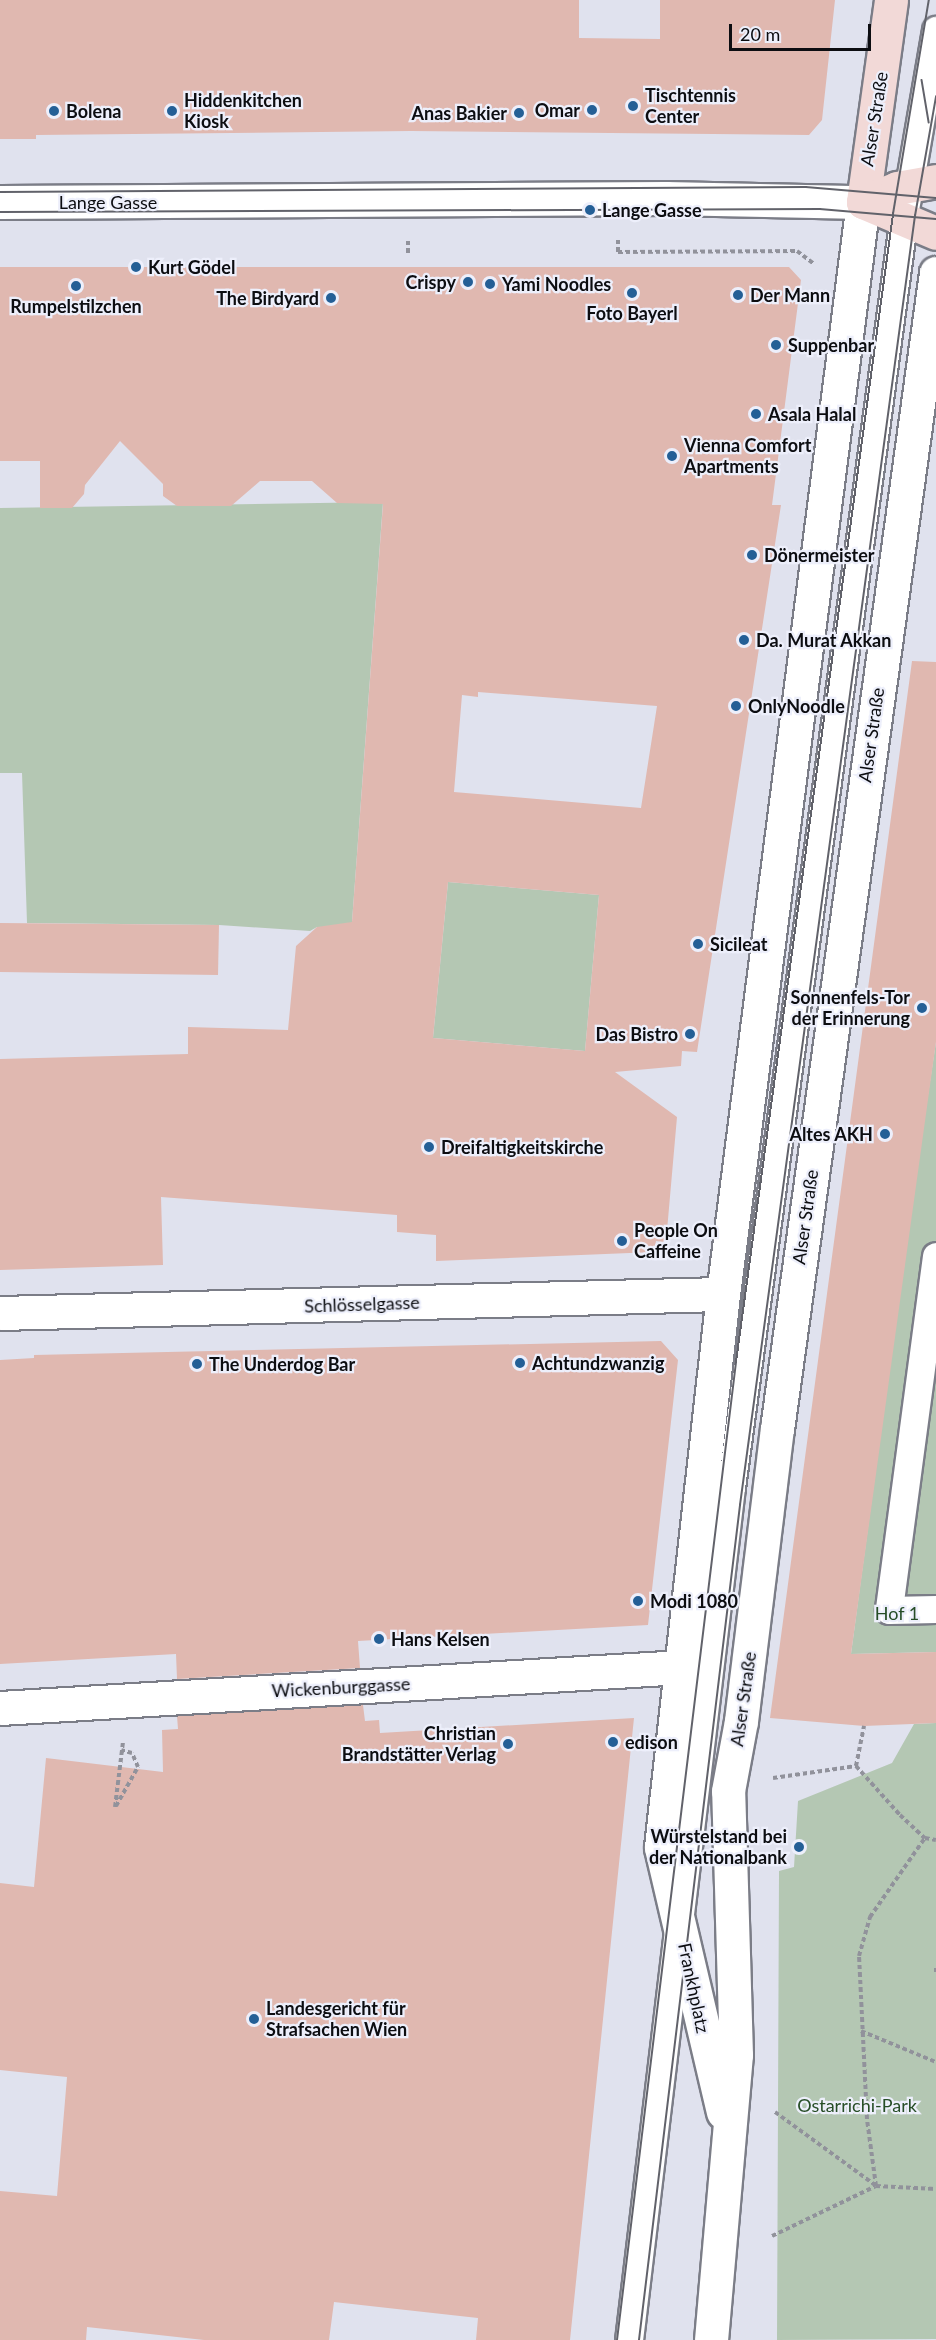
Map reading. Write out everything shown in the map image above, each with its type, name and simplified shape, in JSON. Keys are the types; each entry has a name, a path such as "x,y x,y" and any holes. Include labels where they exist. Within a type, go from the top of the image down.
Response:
{"main road":[{"name":"Alser Straße","path":"891,0 863,202 922,183"},
{"path":"863,202 903,222 936,233"}],"street":[{"name":"Lange Gasse","path":"0,202 666,198 863,202"},
{"name":"Alser Straße","path":"661,1847 723,1293 863,202"},
{"name":"Alser Straße","path":"736,2055 728,1791 741,1721 780,1405 936,273"},
{"name":"Schlösselgasse","path":"0,1313 723,1293"},
{"name":"Wickenburggasse","path":"0,1708 682,1667"},
{"name":"Frankhplatz","path":"661,1847 728,2129"},
{"name":"Frankhplatz","path":"711,2340 736,2055"}],"lane":[{"path":"628,2340 731,1487 903,222 922,183 936,30"},
{"path":"936,1256 889,1610 936,1609"}],"path":[{"path":"618,233 618,252 797,251 816,265"},
{"path":"856,1766 864,1726"},
{"path":"121,1750 132,1753 138,1767 115,1807 116,1795 121,1750"},
{"path":"767,1779 856,1766"},
{"path":"856,1766 926,1838 936,1840"},
{"path":"876,2186 867,2119 859,1956 870,1917 926,1838"},
{"path":"936,1968 936,1973"},
{"path":"861,2031 936,2062"},
{"path":"775,2112 876,2186"},
{"path":"772,2236 876,2186 936,2189"}],"green space":[{"path":"383,502 350,949 317,927 310,931 219,925 27,923 22,773 0,773 0,508"},
{"path":"448,882 599,895 585,1051 433,1038"},
{"name":"Hof 1","path":"936,1042 936,1652 851,1654 912,1200"},
{"name":"Ostarrichi-Park","path":"936,1723 936,2339 777,2340 779,1871 794,1867 798,1801 892,1763 914,1724"}],"building":[{"path":"0,0 579,0 579,38 660,39 660,0 835,0 822,120 809,135 411,131 36,135 36,139 0,139"},
{"path":"0,267 789,267 801,280 772,505 781,505 697,1052 682,1051 681,1066 615,1072 677,1117 666,1242 656,1241 654,1252 436,1261 436,1235 397,1232 397,1215 161,1197 163,1265 0,1270 0,1059 188,1054 188,1027 288,1030 296,946 317,927 352,922 383,504 337,503 312,481 260,481 231,506 177,506 163,496 163,484 120,441 85,485 84,494 72,508 40,508 40,461 0,461","holes":["478,692 657,706 641,808 454,792 462,695 478,697","448,882 599,895 585,1051 433,1038"]},
{"name":"Altes AKH","path":"912,661 936,662 936,1042 851,1654 936,1652 936,1723 864,1726 770,1718"},
{"path":"0,923 219,925 218,975 0,972"},
{"path":"661,1341 678,1360 648,1625 358,1641 360,1668 177,1679 176,1654 0,1664 0,1360 34,1358 34,1355"},
{"name":"Landesgericht für Strafsachen Wien","path":"363,1705 365,1721 379,1720 380,1733 634,1718 570,2340 476,2340 478,2318 334,2302 329,2340 204,2340 87,2327 86,2340 0,2340 0,2191 57,2196 67,2077 0,2070 0,1883 34,1887 46,1758 163,1772 162,1730 178,1729 177,1716"}],"tram line":[{"path":"617,2340 736,1362 893,214 929,0"},
{"path":"922,80 929,122"},
{"path":"639,2340 740,1505 915,216 936,97"},
{"path":"0,192 806,187 936,198"},
{"path":"0,212 820,209 936,219"}],"place":[{"name":"Tischtennis Center","path":"633,106"},
{"name":"Omar","path":"592,110"},
{"name":"Bolena","path":"54,111"},
{"name":"Hiddenkitchen Kiosk","path":"172,111"},
{"name":"Anas Bakier","path":"519,113"},
{"name":"Lange Gasse","path":"590,210"},
{"name":"Kurt Gödel","path":"136,267"},
{"name":"Crispy","path":"468,282"},
{"name":"Yami Noodles","path":"490,284"},
{"name":"Rumpelstilzchen","path":"76,286"},
{"name":"Foto Bayerl","path":"632,293"},
{"name":"Der Mann","path":"738,295"},
{"name":"The Birdyard","path":"331,298"},
{"name":"Suppenbar","path":"776,345"},
{"name":"Asala Halal","path":"756,414"},
{"name":"Vienna Comfort Apartments","path":"672,456"},
{"name":"Dönermeister","path":"752,555"},
{"name":"Da. Murat Akkan","path":"744,640"},
{"name":"OnlyNoodle","path":"736,706"},
{"name":"Sicileat","path":"698,944"},
{"name":"Sonnenfels-Tor der Erinnerung","path":"922,1008"},
{"name":"Das Bistro","path":"690,1034"},
{"name":"Altes AKH","path":"885,1134"},
{"name":"Dreifaltigkeitskirche","path":"429,1147"},
{"name":"People On Caffeine","path":"622,1241"},
{"name":"Achtundzwanzig","path":"520,1363"},
{"name":"The Underdog Bar","path":"197,1364"},
{"name":"Modi 1080","path":"638,1601"},
{"name":"Hans Kelsen","path":"379,1639"},
{"name":"edison","path":"613,1742"},
{"name":"Christian Brandstätter Verlag","path":"508,1744"},
{"name":"Würstelstand bei der Nationalbank","path":"799,1847"},
{"name":"Landesgericht für Strafsachen Wien","path":"254,2019"}]}
